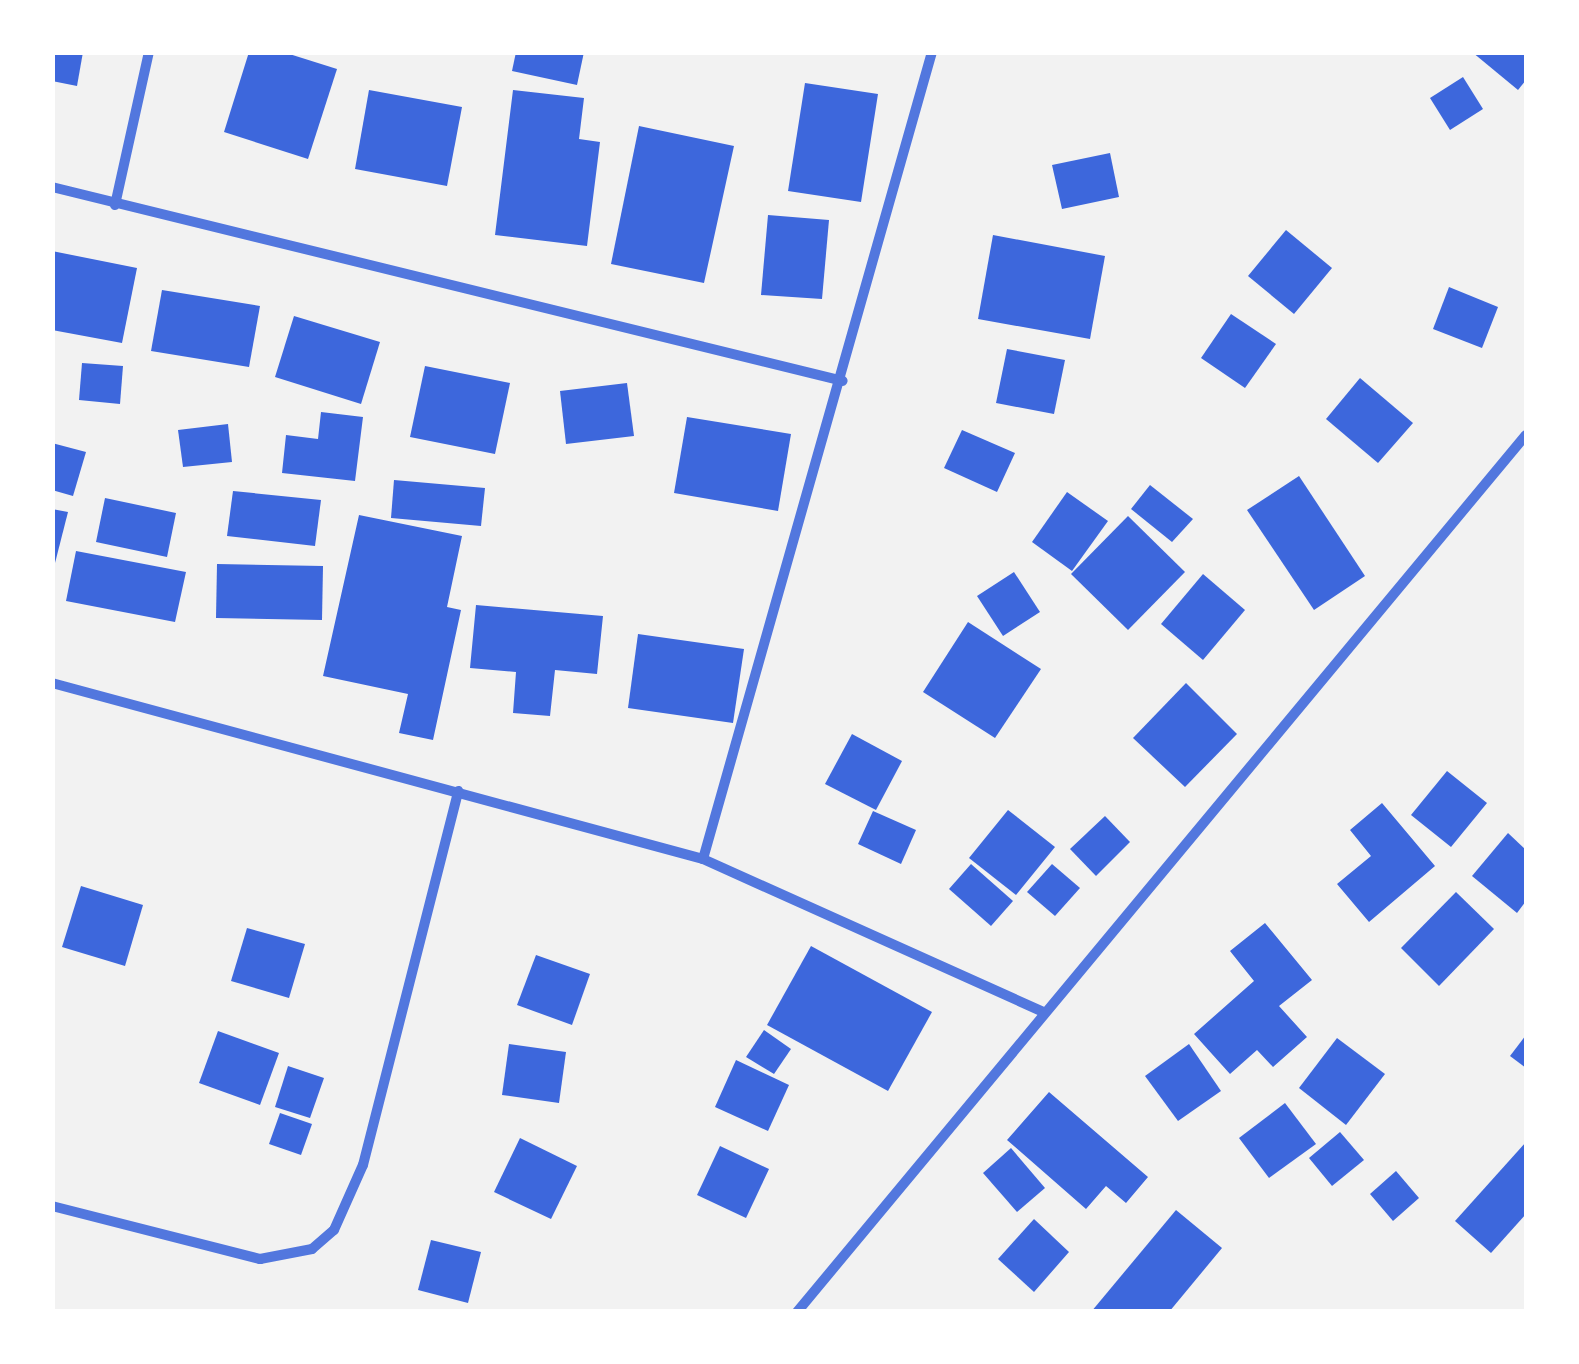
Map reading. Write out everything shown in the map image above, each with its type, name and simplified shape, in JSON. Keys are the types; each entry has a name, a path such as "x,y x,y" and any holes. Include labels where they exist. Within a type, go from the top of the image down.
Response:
{"street":[{"path":"115,205 149,52"},
{"path":"703,859 843,381 932,52"},
{"path":"52,188 843,381"},
{"path":"797,1312 1041,1011 1526,435"},
{"path":"52,683 703,859 1041,1011"},
{"path":"52,1206 260,1259 312,1249 334,1230 363,1165 458,791"}],"building":[{"path":"52,52 83,52 77,86 52,81"},
{"path":"249,52 283,52 337,69 308,159 224,132"},
{"path":"516,52 584,52 577,85 512,71"},
{"path":"1472,52 1526,52 1526,80 1518,90"},
{"path":"1463,77 1483,109 1450,130 1430,98"},
{"path":"805,83 878,94 861,202 788,191"},
{"path":"369,90 462,107 447,186 355,169"},
{"path":"513,90 584,98 579,139 600,142 587,246 495,235"},
{"path":"639,126 734,146 704,283 611,264"},
{"path":"1110,153 1119,197 1062,209 1052,165"},
{"path":"768,215 829,220 822,299 761,295"},
{"path":"1286,230 1332,268 1294,314 1248,276"},
{"path":"993,235 1105,256 1090,339 978,319"},
{"path":"52,251 137,268 122,343 52,330"},
{"path":"1449,287 1498,307 1482,348 1433,329"},
{"path":"162,290 260,306 249,367 151,351"},
{"path":"1231,314 1276,344 1245,388 1201,358"},
{"path":"294,316 380,342 361,404 275,377"},
{"path":"1007,349 1065,360 1054,414 996,403"},
{"path":"82,363 123,366 120,404 79,400"},
{"path":"425,366 510,383 495,454 410,437"},
{"path":"1360,378 1413,423 1378,463 1326,419"},
{"path":"627,383 634,436 566,444 560,391"},
{"path":"321,412 363,417 355,481 282,473 286,435 318,439"},
{"path":"687,417 791,434 778,511 674,493"},
{"path":"228,424 232,462 183,467 178,430"},
{"path":"962,430 1015,453 997,492 944,468"},
{"path":"52,443 86,452 73,496 52,490"},
{"path":"1299,476 1365,576 1314,610 1247,510"},
{"path":"394,480 485,488 481,526 391,518"},
{"path":"1150,485 1193,519 1172,542 1131,509"},
{"path":"233,491 321,500 315,546 227,536"},
{"path":"1067,492 1108,521 1072,571 1032,542"},
{"path":"105,498 176,513 167,557 96,542"},
{"path":"52,509 68,512 54,567 52,567"},
{"path":"359,515 462,536 447,607 461,610 433,740 399,733 408,694 323,676"},
{"path":"1128,516 1185,572 1128,630 1071,574"},
{"path":"76,551 186,572 175,622 66,601"},
{"path":"217,564 323,566 322,620 216,618"},
{"path":"1014,572 1040,612 1003,636 977,596"},
{"path":"1203,574 1245,610 1203,660 1161,624"},
{"path":"476,605 603,616 597,674 555,670 550,716 513,713 516,672 470,668"},
{"path":"968,622 1041,669 995,738 923,692"},
{"path":"638,634 744,649 733,723 628,708"},
{"path":"1186,683 1237,734 1185,787 1133,738"},
{"path":"852,734 902,761 876,810 825,784"},
{"path":"1447,771 1487,803 1451,847 1411,815"},
{"path":"1382,803 1435,866 1369,922 1337,884 1371,856 1350,830"},
{"path":"1008,810 1055,847 1016,895 969,858"},
{"path":"873,811 916,830 901,864 858,844"},
{"path":"1105,816 1130,842 1096,876 1070,849"},
{"path":"1508,833 1526,850 1526,901 1517,913 1472,876"},
{"path":"971,864 1013,901 991,926 949,889"},
{"path":"1052,864 1080,888 1055,916 1027,892"},
{"path":"81,886 143,905 125,966 62,947"},
{"path":"1456,892 1494,929 1439,986 1401,948"},
{"path":"1265,923 1312,980 1279,1006 1307,1037 1273,1067 1257,1050 1230,1074 1194,1034 1254,981 1230,951"},
{"path":"247,928 305,944 289,998 231,981"},
{"path":"811,946 932,1012 888,1091 767,1025"},
{"path":"536,955 590,974 572,1025 517,1005"},
{"path":"764,1030 791,1049 774,1074 746,1057"},
{"path":"218,1031 279,1053 260,1105 199,1083"},
{"path":"1526,1035 1526,1068 1510,1056"},
{"path":"1337,1038 1385,1074 1346,1125 1299,1088"},
{"path":"509,1044 566,1052 559,1103 502,1095"},
{"path":"1189,1044 1221,1091 1178,1121 1145,1076"},
{"path":"736,1060 789,1085 768,1131 715,1107"},
{"path":"288,1066 324,1078 310,1118 275,1107"},
{"path":"1049,1092 1148,1177 1126,1203 1106,1186 1086,1209 1007,1140"},
{"path":"1285,1103 1316,1144 1269,1178 1239,1138"},
{"path":"280,1113 312,1124 301,1155 269,1144"},
{"path":"1340,1132 1364,1160 1332,1186 1309,1158"},
{"path":"520,1138 577,1166 551,1219 494,1192"},
{"path":"1526,1142 1526,1214 1491,1253 1455,1221"},
{"path":"720,1146 769,1169 746,1218 697,1195"},
{"path":"1011,1148 1045,1188 1017,1212 983,1173"},
{"path":"1396,1171 1419,1198 1393,1221 1370,1194"},
{"path":"1176,1210 1222,1248 1169,1312 1091,1312"},
{"path":"1034,1219 1069,1252 1034,1292 998,1259"},
{"path":"431,1240 481,1252 468,1303 418,1290"}]}
